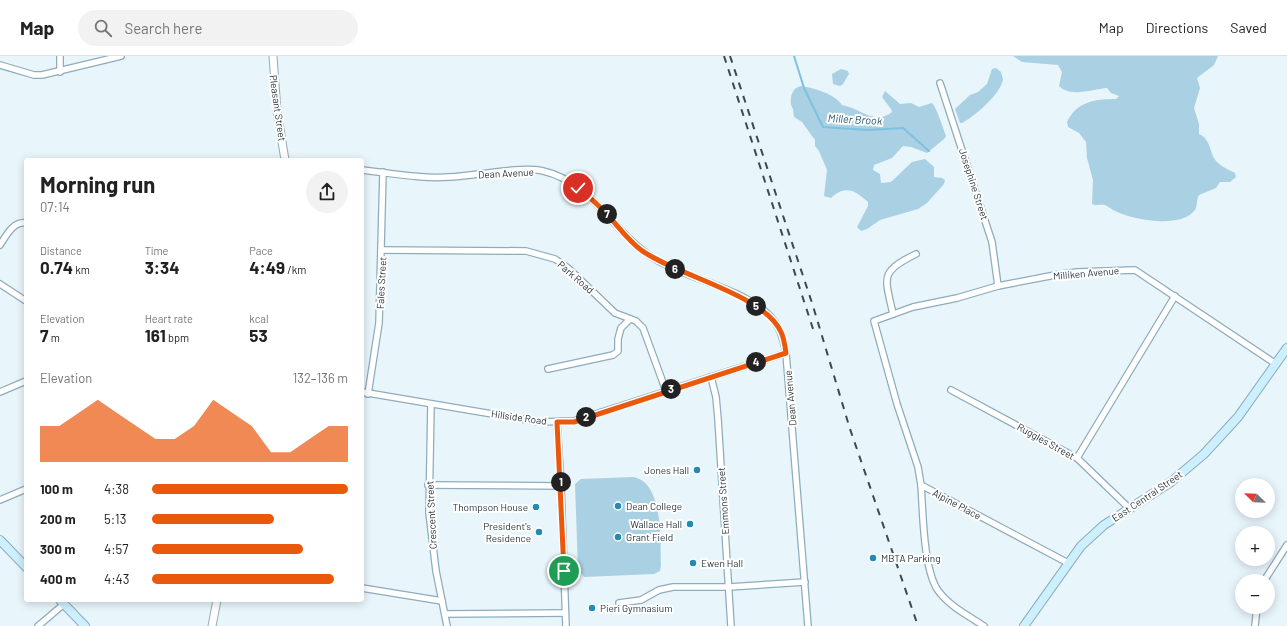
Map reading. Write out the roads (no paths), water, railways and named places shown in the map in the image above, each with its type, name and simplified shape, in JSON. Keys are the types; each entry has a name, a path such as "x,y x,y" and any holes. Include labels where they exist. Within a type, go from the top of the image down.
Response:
{"main road":[{"name":"East Central Street","path":"1024,626 1068,562 1093,535 1171,482 1204,454 1238,417 1287,348"},
{"path":"0,540 24,566"},
{"path":"62,602 85,626"}],"street":[{"path":"60,56 60,72"},
{"path":"0,65 34,75 60,72 121,56"},
{"name":"Pleasant Street","path":"273,56 277,111 285,158"},
{"name":"Josephine Street","path":"940,84 992,242 998,286"},
{"name":"Dean Avenue","path":"364,170 432,178 534,170 561,178 578,188 604,210 622,232 639,249 655,260 743,298 769,315 782,332 786,353 808,626"},
{"name":"Fales Street","path":"365,393 379,323 383,172"},
{"path":"0,245 13,227 24,223"},
{"name":"Park Road","path":"382,250 526,251 555,259 568,268 615,313 636,321 646,334 666,391"},
{"path":"893,314 887,285 889,273 896,264 916,254"},
{"name":"Milliken Avenue","path":"874,321 913,307 957,298 998,286 1077,272 1134,270 1276,364"},
{"path":"0,284 24,300"},
{"path":"1078,458 1175,296"},
{"path":"548,369 613,355 618,352 618,339 621,328 630,319"},
{"name":"Alpine Place","path":"874,321 897,404 918,468 921,484 1068,562"},
{"name":"Hillside Road","path":"365,393 540,422 574,422 786,353"},
{"name":"Emmons Street","path":"711,377 718,419 731,626"},
{"path":"0,392 24,382"},
{"name":"Ruggles Street","path":"951,390 1078,458 1130,510"},
{"name":"Crescent Street","path":"431,404 428,485 432,547 447,626"},
{"path":"557,422 566,626"},
{"path":"921,484 926,550 931,573 938,591 959,610 984,626"},
{"path":"428,485 561,486"},
{"path":"0,500 24,490"},
{"path":"1268,574 1287,545"},
{"path":"619,603 641,600 660,590 673,588 729,587 805,582"},
{"path":"364,588 442,601"},
{"path":"38,626 62,602"},
{"path":"212,626 216,602"},
{"path":"445,614 565,613"},
{"path":"1255,626 1256,614"}],"waterway":[{"name":"Miller Brook","path":"794,56 804,88 823,127 868,130 903,128 929,151"}],"railway":[{"path":"724,56 815,335"},
{"path":"730,56 813,306 850,429 918,626"}],"place":[{"name":"Jones Hall","path":"697,470"},
{"name":"Dean College","path":"618,506"},
{"name":"Thompson House","path":"536,507"},
{"name":"Wallace Hall","path":"690,524"},
{"name":"President's Residence","path":"539,532"},
{"name":"Grant Field","path":"618,537"},
{"name":"MBTA Parking","path":"873,558"},
{"name":"Ewen Hall","path":"693,563"},
{"name":"Pieri Gymnasium","path":"592,608"}]}
